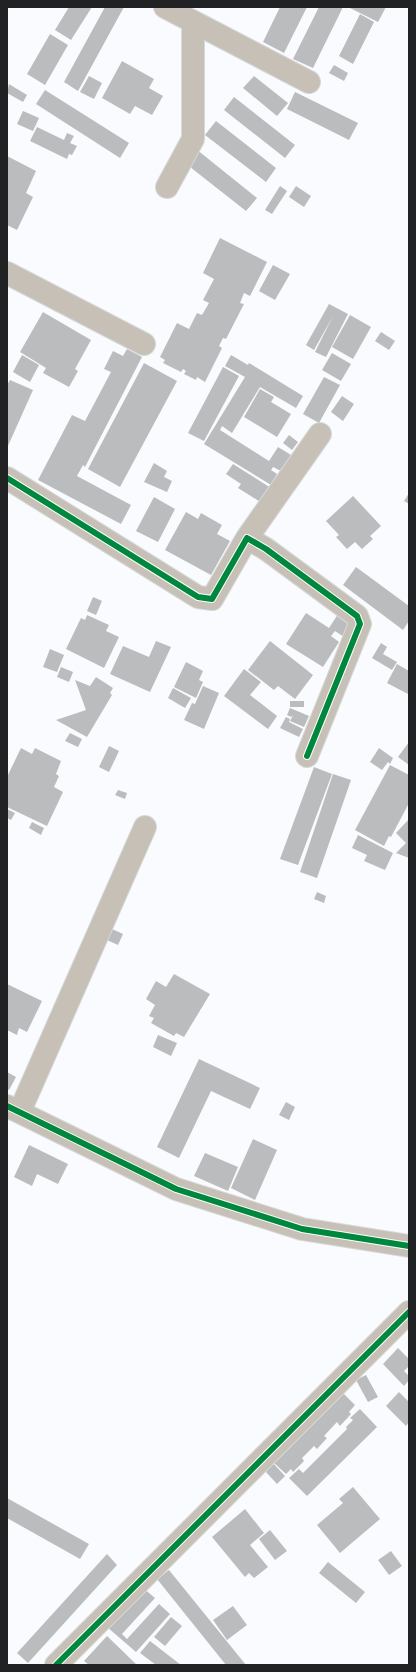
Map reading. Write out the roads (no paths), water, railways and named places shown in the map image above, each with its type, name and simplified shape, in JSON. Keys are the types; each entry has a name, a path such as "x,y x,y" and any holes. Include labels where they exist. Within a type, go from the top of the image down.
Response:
{"street":[{"path":"165,7 309,82"},
{"path":"167,187 193,139 193,22"},
{"path":"7,273 144,344"},
{"path":"7,478 198,597 212,599 247,538 320,434"},
{"path":"247,538 266,549 357,616 360,624 307,756"},
{"path":"145,826 13,1108 176,1189 302,1229 409,1246"},
{"path":"56,1665 409,1312"}]}
